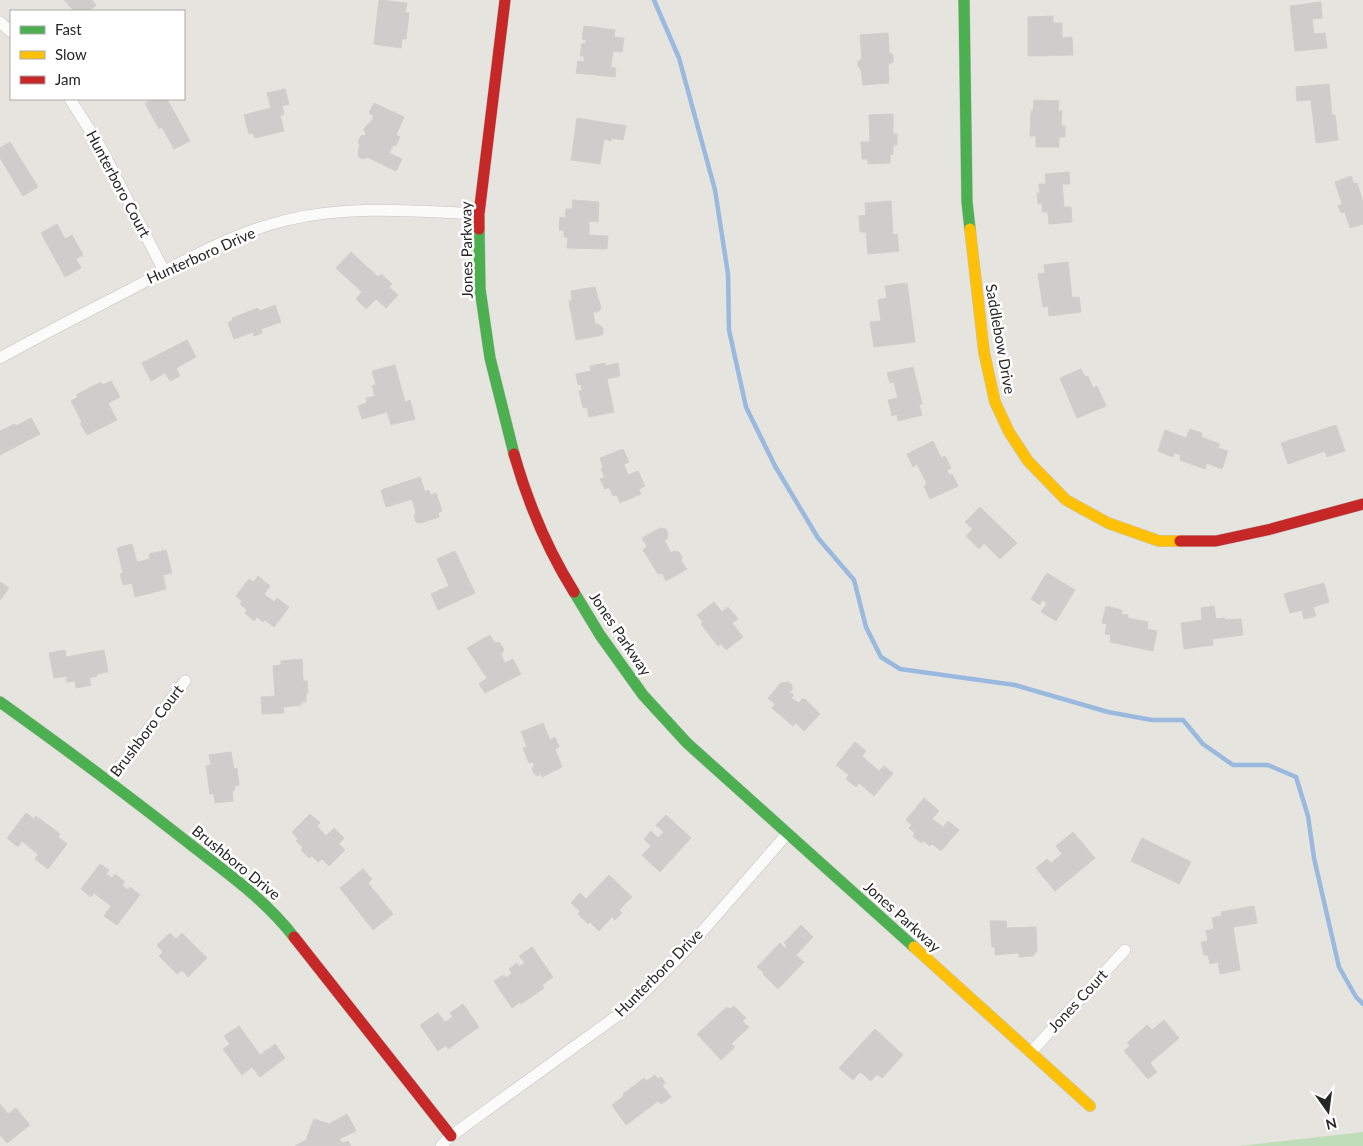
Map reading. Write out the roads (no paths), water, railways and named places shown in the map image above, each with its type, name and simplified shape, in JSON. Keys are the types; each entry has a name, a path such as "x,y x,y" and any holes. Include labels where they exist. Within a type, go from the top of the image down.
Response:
{"street":[{"name":"Jones Parkway","path":"506,0 479,214 480,289 490,358 506,427 521,479 541,531 565,578 600,635 643,695 688,743 1090,1106"},
{"name":"Saddlebow Drive","path":"964,0 967,202 984,352 995,402 1009,432 1028,461 1066,500 1108,524 1159,541 1216,540 1271,529 1363,504"},
{"path":"0,22 10,31"},
{"name":"Hunterboro Court","path":"71,100 100,146 164,271"},
{"name":"Hunterboro Drive","path":"0,358 164,271 238,236 286,220 346,210 410,210 479,214"},
{"name":"Brushboro Court","path":"109,781 185,681"},
{"name":"Brushboro Drive","path":"0,702 109,781 253,893 281,920 450,1136"},
{"name":"Hunterboro Drive","path":"441,1146 450,1136 632,1005 687,949 787,834"},
{"name":"Jones Court","path":"1030,1052 1125,950"}],"waterway":[{"path":"654,0 679,58 715,190 728,274 729,330 746,407 775,466 818,538 854,580 866,627 881,657 900,669 1015,685 1108,712 1152,720 1183,720 1203,744 1233,765 1268,765 1296,777 1308,816 1314,858 1339,967 1356,997 1363,1004"}]}
